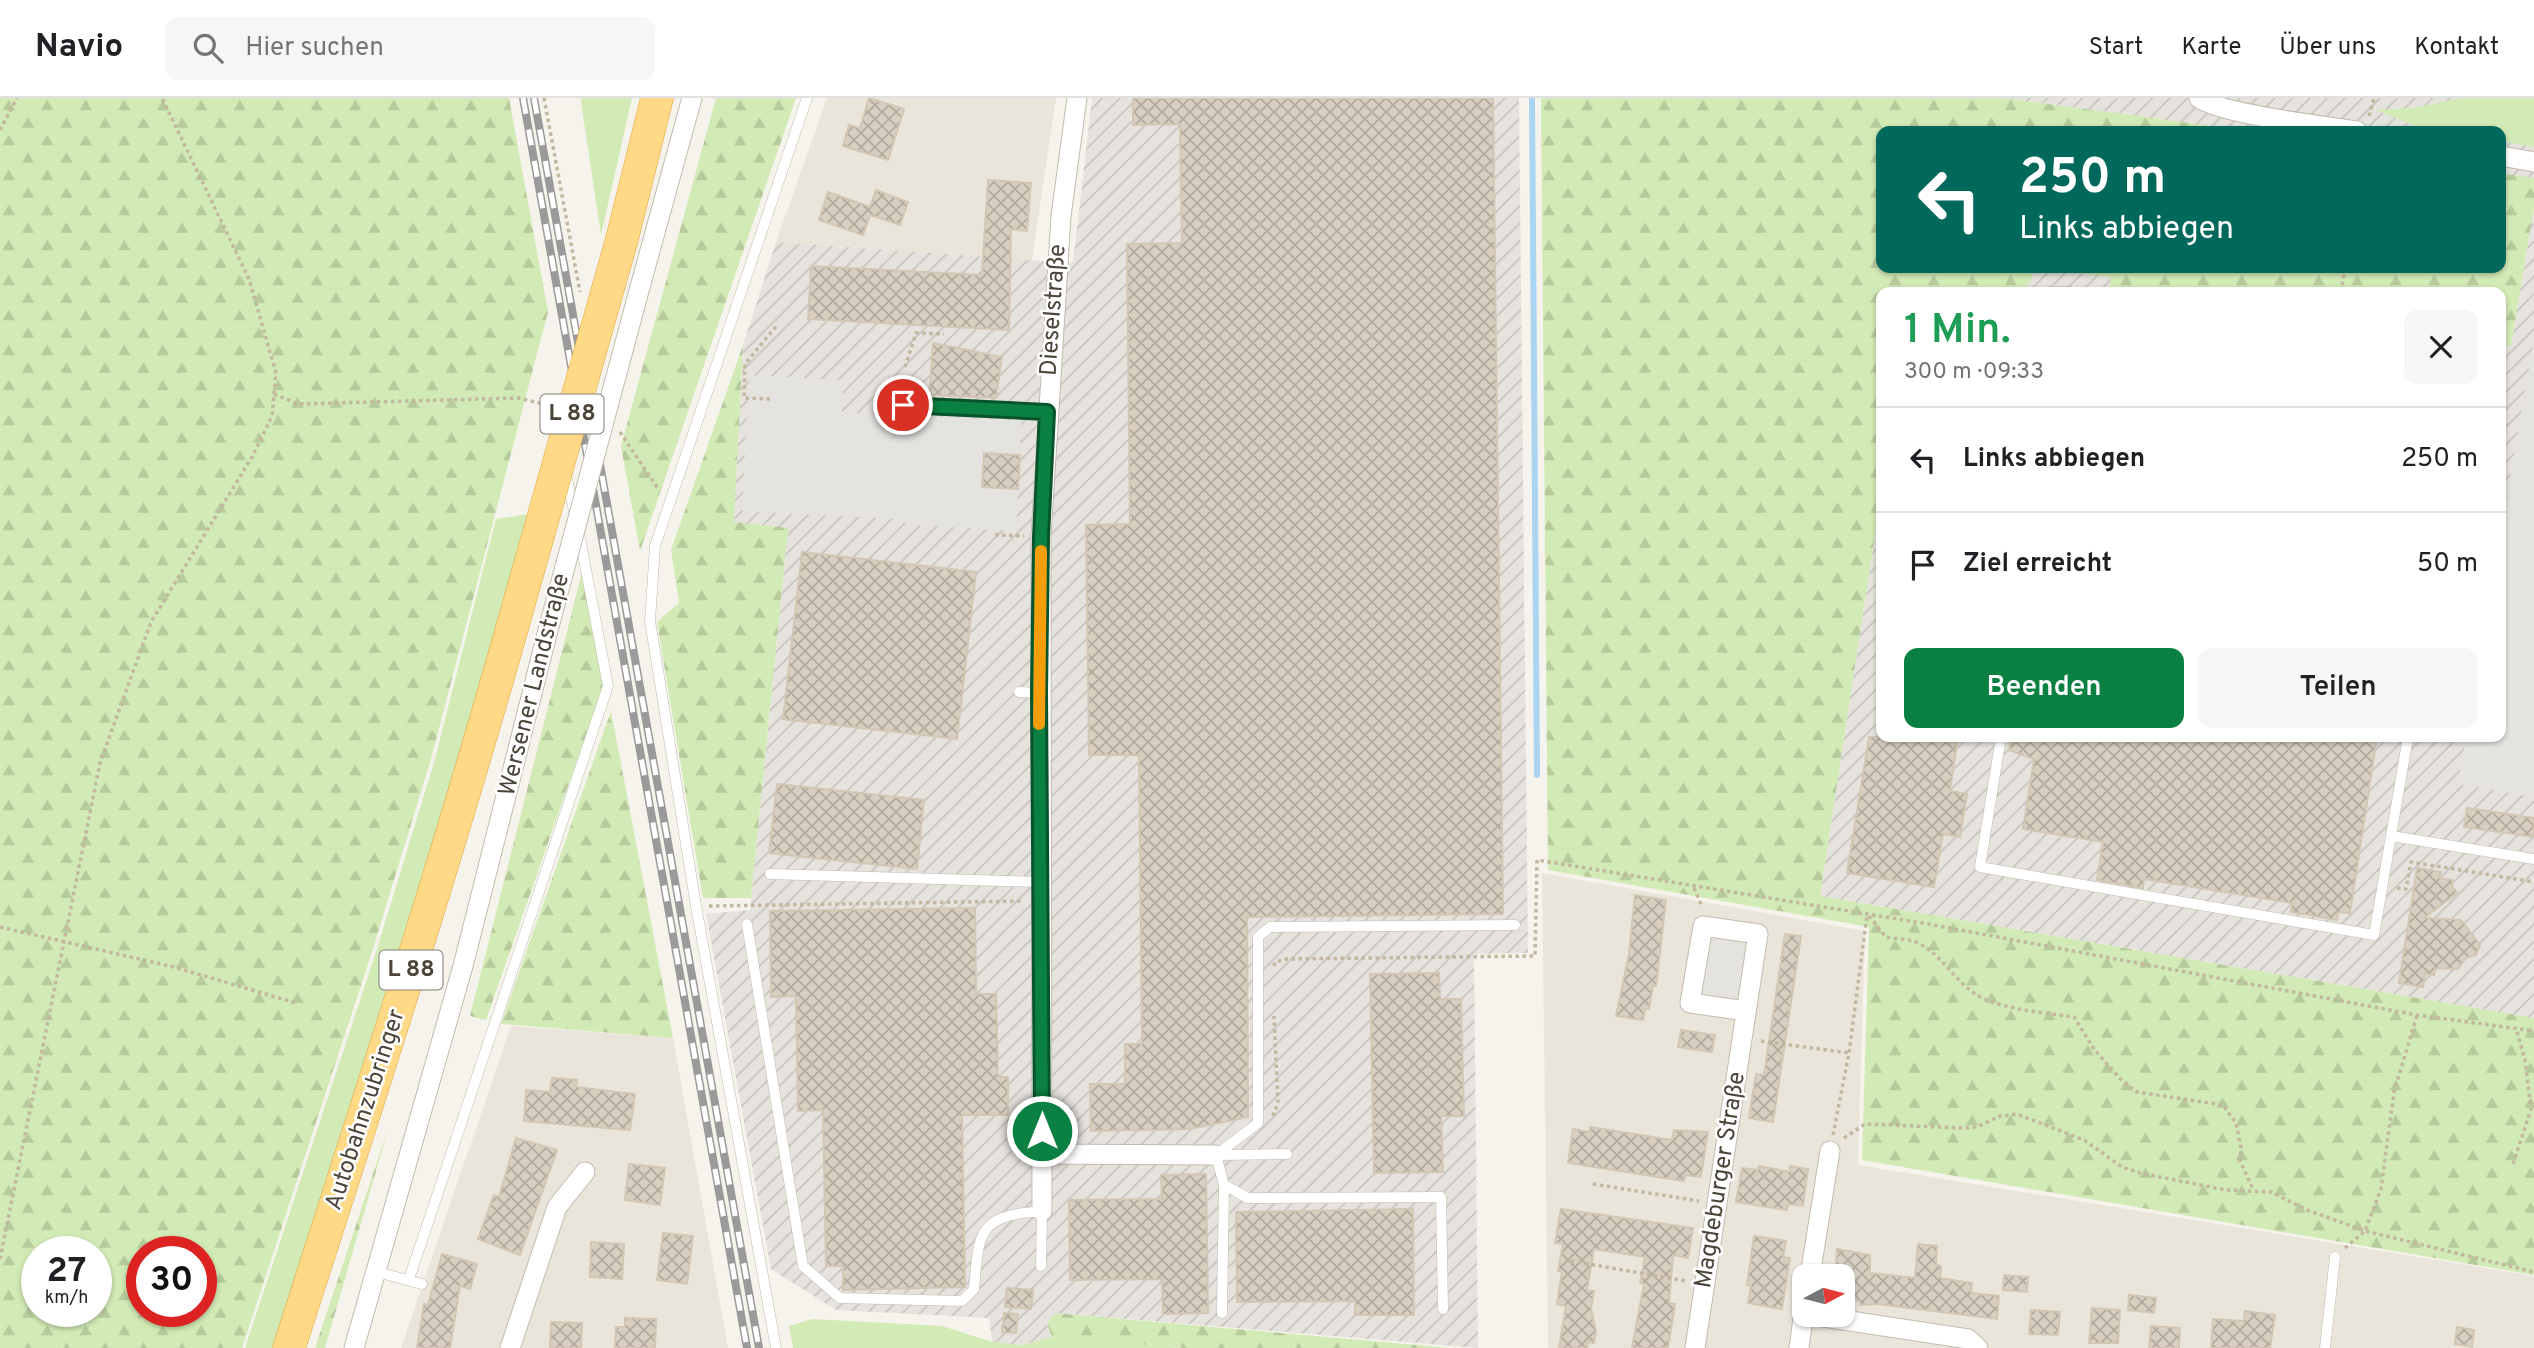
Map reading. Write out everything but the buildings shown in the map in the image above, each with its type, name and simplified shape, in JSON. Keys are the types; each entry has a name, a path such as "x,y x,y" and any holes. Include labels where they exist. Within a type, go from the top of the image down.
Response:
{"highway":[{"name":"Autobahnzubringer","path":"289,1348 474,768 622,239 657,98"}],"street":[{"name":"Wersener Landstraße","path":"354,1348 463,966 547,634 692,98"},
{"name":"Dieselstraße","path":"1042,1211 1039,892 1029,693 1061,216 1077,98"},
{"path":"2199,98 2206,103 2231,110 2327,126"},
{"path":"2506,157 2534,162"},
{"name":"Magdeburger Straße","path":"1695,1348 1758,934 1703,926 1690,1003 1746,1011"},
{"path":"1812,1264 1830,1151"},
{"path":"1042,1154 1216,1155"},
{"path":"510,1348 557,1207 586,1172"},
{"path":"1855,1321 1968,1339 1978,1348"},
{"path":"1798,1348 1802,1327"}],"lane":[{"path":"776,1348 696,906 650,621 655,546 807,98"},
{"path":"903,405 1047,412"},
{"path":"409,1279 608,686 553,413"},
{"path":"2000,742 1980,867 2374,935 2407,742"},
{"path":"2391,836 2534,859"},
{"path":"770,874 1039,892"},
{"path":"747,924 803,1266 840,1298 962,1301 974,1289 977,1254 986,1227 1007,1214 1042,1211 1041,1266"},
{"path":"1216,1155 1258,1123 1258,937 1270,927 1516,925"},
{"path":"1216,1155 1287,1154"},
{"path":"1216,1155 1224,1185 1222,1313"},
{"path":"1224,1185 1248,1198 1441,1198 1443,1309"},
{"path":"2325,1348 2336,1257"},
{"path":"377,1272 422,1284"}],"path":[{"path":"0,130 17,98"},
{"path":"0,1259 100,762 151,622 252,457 271,416 276,373 248,279 162,98"},
{"path":"544,98 577,279"},
{"path":"770,400 744,398 746,364 778,324"},
{"path":"905,367 916,333 944,334"},
{"path":"274,394 298,404 519,398 542,404 553,413"},
{"path":"995,535 1021,536"},
{"path":"1272,971 1275,962 1287,959 1535,956 1536,860 1867,915 2417,1015 2534,1031"},
{"path":"2382,885 2406,889 2411,862 2534,882"},
{"path":"696,906 1039,892"},
{"path":"1830,1151 1849,1053 1867,915"},
{"path":"1867,915 1886,937 1916,942 1934,953 1948,971 1985,999 2025,1008 2033,1013 2074,1017 2094,1049 2123,1082 2137,1092 2222,1105 2236,1123 2241,1148 2240,1161 2253,1189"},
{"path":"0,927 174,967 296,1003"},
{"path":"1269,1128 1278,1103 1274,1010"},
{"path":"2336,1257 2365,1231 2381,1189 2394,1092 2417,1015"},
{"path":"2513,1164 2532,1118 2525,1060 2516,1028"},
{"path":"1743,1038 1849,1053"},
{"path":"1830,1151 1865,1124 1962,1128 1976,1126 2000,1116 2017,1114 2084,1140 2122,1167 2140,1173 2227,1190 2253,1189 2287,1197 2307,1210 2365,1231 2534,1272"},
{"path":"1593,1184 1717,1203"},
{"path":"1571,1261 1704,1285"}],"shaded area":[{"path":"827,98 1056,98 1032,260 776,242"},
{"path":"1092,98 1519,98 1528,953 1474,954 1478,1348 1055,1313 1047,1324 1052,1337 1023,1345 992,1342 989,1318 836,1310 771,1269 706,914 750,910 788,528 734,523 743,345 776,242 1073,263"},
{"path":"2004,98 2534,98 2534,178 2506,174 2506,126 2211,126"},
{"path":"2534,207 2534,1018 1820,896 1876,528 1876,742 2506,742 2506,346 2511,346"},
{"path":"2034,273 2078,273 2112,277 2110,287 2027,287"},
{"path":"2534,338 2534,797 2458,784 2465,742 2506,742 2506,503"},
{"path":"749,375 843,380 842,412 1021,421 1020,455 984,454 982,487 1018,489 1016,531 911,525 894,519 742,511"},
{"path":"1542,873 1865,931 1858,1165 2534,1276 2534,1348 1548,1348"},
{"path":"1711,938 1747,944 1737,999 1702,993"},
{"path":"511,1026 673,1038 728,1348 401,1348"}],"green space":[{"path":"0,98 509,98 548,312 431,759 372,952 242,1348 0,1348"},
{"path":"582,98 632,98 601,235 581,102"},
{"path":"716,98 796,98 640,551 621,446"},
{"path":"1541,98 2004,98 2211,126 1876,126 1876,273 2034,273 2027,287 1876,287 1876,528 1820,896 2534,1018 2534,1275 1862,1160 1869,927 1548,870"},
{"path":"2462,98 2534,98 2534,147 2506,142 2506,126 2415,126 2376,110 2413,108"},
{"path":"2506,174 2534,178 2534,207 2511,346 2506,346 2506,287 2110,287 2111,277 2078,273 2506,273"},
{"path":"743,345 734,522 788,528 751,898 703,898 657,622 679,603 671,550"},
{"path":"529,514 457,768 273,1348 245,1348 376,952 435,759 496,519"},
{"path":"583,568 605,680 486,1020 470,1016"},
{"path":"611,711 673,1038 501,1024"},
{"path":"389,1126 325,1348 315,1348"},
{"path":"1055,1313 1451,1348 1183,1348 1052,1337 1047,1324"},
{"path":"812,1319 942,1326 992,1342 1023,1345 1052,1337 1183,1348 793,1348 789,1326"}],"waterway":[{"path":"1532,98 1537,775"}],"railway":[{"path":"523,98 747,1348"},
{"path":"534,98 759,1348"}],"slow traffic":[{"path":"1039,724 1041,551"}],"route":[{"path":"903,405 1047,412 1041,537 1039,693 1042,1131"}]}
